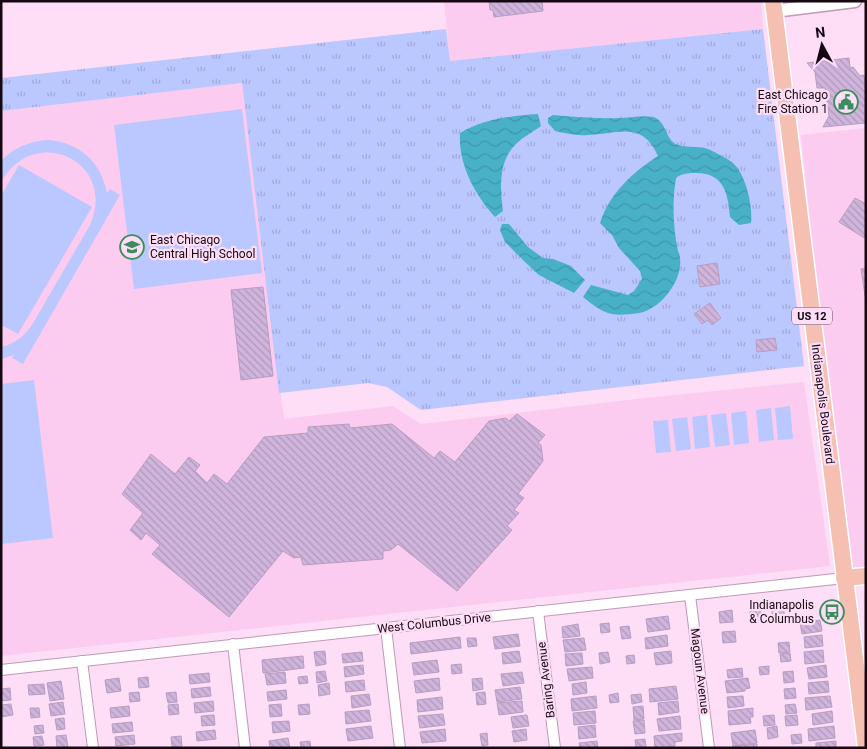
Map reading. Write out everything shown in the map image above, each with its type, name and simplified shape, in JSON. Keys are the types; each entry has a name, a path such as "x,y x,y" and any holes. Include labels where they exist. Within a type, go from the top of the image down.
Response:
{"main road":[{"name":"Indianapolis Boulevard","path":"773,6 866,747"},
{"name":"West Columbus Drive","path":"844,578 866,576"}],"street":[{"path":"773,6 855,1"},
{"name":"West Columbus Drive","path":"1,670 844,578"},
{"name":"Magoun Avenue","path":"690,595 709,748"},
{"name":"Baring Avenue","path":"538,611 555,748"},
{"path":"386,628 400,748"},
{"path":"233,644 245,748"},
{"path":"82,661 93,748"}],"shaded area":[{"path":"444,1 761,1 763,29 450,61"},
{"name":"East Chicago Central High School","path":"242,83 284,419 393,406 421,424 804,382 830,566 1,656 1,111"},
{"path":"866,128 866,567 853,568 814,260 801,135"}],"green space":[{"path":"446,29 450,61 763,29 804,366 421,410 387,387 368,383 279,393 242,83 1,111 1,78"},
{"path":"242,109 262,273 134,289 114,125"},
{"path":"49,140 70,145 87,156 100,172 107,193 110,189 120,195 23,364 12,358 14,355 1,359 1,347 19,339 32,325 90,225 96,203 93,183 83,168 69,157 51,153 33,155 16,164 1,182 1,161 6,156 23,146"},
{"path":"19,165 92,207 18,334 1,325 1,196"},
{"path":"34,380 53,538 1,544 1,384"},
{"path":"790,406 793,439 778,440 775,408"},
{"path":"771,408 774,440 759,442 756,410"},
{"path":"746,411 749,443 734,445 731,413"},
{"path":"726,413 730,445 715,447 711,415"},
{"path":"707,415 710,447 695,449 692,417"},
{"path":"687,417 691,449 676,451 672,419"},
{"path":"668,420 671,452 656,453 653,421"}],"water":[{"path":"538,114 541,126 516,144 506,159 501,185 503,211 495,217 481,199 469,178 462,156 460,133 488,121"},
{"path":"553,115 606,118 645,116 657,119 674,143 682,146 708,149 730,160 737,167 748,191 751,223 739,225 730,217 726,194 723,187 714,177 698,173 679,176 676,178 674,196 674,224 680,267 674,284 655,306 639,313 622,315 609,313 597,308 583,297 591,285 628,295 634,291 642,279 640,271 619,248 612,235 600,223 604,212 616,193 640,169 658,156 645,137 637,133 619,132 583,135 555,131 548,123 548,118"},
{"path":"502,224 509,224 528,247 543,258 553,259 571,266 585,280 574,293 539,275 505,242 500,230"}],"building":[{"path":"489,1 542,1 543,11 494,17 493,10 490,10"},
{"name":"East Chicago Fire Station 1","path":"849,58 850,68 853,67 860,76 864,75 866,123 823,127 829,116 825,88 817,88 815,72 807,63"},
{"path":"855,198 866,204 866,239 839,222"},
{"path":"717,263 720,284 700,287 697,266"},
{"path":"866,268 866,302 861,269"},
{"path":"263,287 273,376 241,380 231,290"},
{"path":"710,303 721,318 712,325 708,320 702,324 694,314"},
{"path":"775,338 777,350 757,352 756,340"},
{"path":"517,414 545,435 538,443 541,445 543,461 518,494 524,498 514,510 519,513 507,526 512,530 457,591 398,544 391,550 383,551 383,559 303,565 301,557 294,558 283,551 229,617 152,554 160,545 146,533 141,540 130,530 143,513 122,494 151,454 175,474 189,457 200,465 195,471 207,483 214,474 227,484 264,437 308,433 308,427 349,424 350,428 392,424 434,458 440,451 455,462 489,421 506,418 509,421"},
{"path":"783,601 785,622 773,623 771,602"},
{"path":"760,609 762,620 752,622 750,611"},
{"path":"732,610 733,622 720,623 719,612"},
{"path":"668,616 670,629 648,632 646,619"},
{"path":"820,620 822,631 802,634 800,623"},
{"path":"609,623 610,632 601,633 600,624"},
{"path":"578,624 580,636 563,638 562,627"},
{"path":"629,626 631,638 622,639 620,627"},
{"path":"735,631 736,642 723,643 722,632"},
{"path":"518,634 520,646 495,649 493,637"},
{"path":"667,635 668,646 646,649 645,638"},
{"path":"822,635 823,646 805,648 804,637"},
{"path":"460,637 461,648 411,654 410,643"},
{"path":"467,638 476,638 477,646 468,647"},
{"path":"584,638 586,650 565,652 563,640"},
{"path":"789,642 790,652 779,653 778,643"},
{"path":"823,650 824,662 805,664 804,652"},
{"path":"325,651 326,664 316,666 314,652"},
{"path":"519,651 521,662 503,664 502,653"},
{"path":"671,651 672,663 656,665 654,653"},
{"path":"362,652 363,661 343,663 342,654"},
{"path":"608,652 610,662 600,664 599,653"},
{"path":"582,653 583,664 566,666 565,654"},
{"path":"790,653 791,661 781,662 780,654"},
{"path":"634,655 635,663 627,664 626,656"},
{"path":"303,656 304,668 263,673 262,660"},
{"path":"437,660 439,672 414,675 412,663"},
{"path":"461,664 462,673 452,674 451,665"},
{"path":"363,665 364,674 345,677 344,667"},
{"path":"826,665 827,677 809,679 807,668"},
{"path":"769,666 769,674 760,675 759,667"},
{"path":"592,667 593,678 569,681 567,669"},
{"path":"742,668 743,677 728,678 727,670"},
{"path":"325,671 327,681 317,683 316,672"},
{"path":"793,671 794,682 784,683 783,672"},
{"path":"285,672 286,683 267,685 265,674"},
{"path":"522,672 524,683 503,686 501,674"},
{"path":"209,673 210,682 190,684 189,675"},
{"path":"307,676 308,683 299,684 298,677"},
{"path":"148,677 149,687 139,688 138,678"},
{"path":"119,678 121,691 107,693 105,680"},
{"path":"439,678 440,690 416,693 414,681"},
{"path":"482,678 483,689 473,691 472,679"},
{"path":"748,678 750,688 745,689 745,691 727,693 725,681"},
{"path":"364,680 365,690 346,692 345,682"},
{"path":"61,681 64,699 50,701 47,683"},
{"path":"828,681 829,692 809,694 808,683"},
{"path":"586,682 587,693 573,695 572,684"},
{"path":"329,683 330,694 319,696 318,685"},
{"path":"44,684 45,694 29,695 28,685"},
{"path":"676,686 678,699 650,702 649,689"},
{"path":"210,687 211,696 192,698 191,689"},
{"path":"520,687 522,699 497,702 495,690"},
{"path":"10,688 11,700 1,701 1,689"},
{"path":"795,688 796,698 785,699 784,689"},
{"path":"286,690 287,699 268,701 267,692"},
{"path":"139,692 140,701 130,702 129,693"},
{"path":"176,692 177,702 168,703 166,693"},
{"path":"485,692 486,704 477,705 476,693"},
{"path":"618,693 619,702 610,703 609,695"},
{"path":"369,694 371,705 352,708 351,696"},
{"path":"641,694 642,702 632,704 631,695"},
{"path":"596,696 597,708 572,711 571,699"},
{"path":"743,696 744,706 728,708 727,697"},
{"path":"830,696 832,707 806,710 805,698"},
{"path":"442,697 443,709 418,712 417,700"},
{"path":"213,701 214,711 195,713 194,703"},
{"path":"522,701 523,712 499,715 497,703"},
{"path":"678,701 679,712 659,715 658,703"},
{"path":"63,702 65,714 51,716 49,704"},
{"path":"11,704 13,715 1,717 1,705"},
{"path":"178,704 179,714 169,715 168,705"},
{"path":"281,704 282,716 270,717 269,705"},
{"path":"309,704 310,714 299,715 298,705"},
{"path":"795,704 797,713 786,714 785,705"},
{"path":"129,706 130,716 111,718 110,708"},
{"path":"643,706 644,719 634,720 633,707"},
{"path":"30,708 39,708 40,717 31,718"},
{"path":"753,708 753,717 750,717 751,723 729,725 728,711"},
{"path":"369,710 371,721 346,724 345,712"},
{"path":"595,711 596,723 574,725 573,713"},
{"path":"832,711 833,722 813,725 812,714"},
{"path":"443,714 445,725 420,728 418,716"},
{"path":"214,715 215,725 202,726 201,716"},
{"path":"527,715 529,726 513,728 511,717"},
{"path":"774,715 775,725 764,726 763,716"},
{"path":"797,715 798,725 786,726 785,716"},
{"path":"680,716 681,729 659,731 657,719"},
{"path":"64,718 65,729 57,730 55,719"},
{"path":"644,720 645,733 635,734 633,721"},
{"path":"289,721 290,731 273,733 272,722"},
{"path":"132,722 133,731 113,733 112,724"},
{"path":"43,725 44,733 35,734 34,726"},
{"path":"595,725 596,737 579,739 578,727"},
{"path":"371,726 373,738 348,741 346,729"},
{"path":"777,726 778,737 768,739 767,728"},
{"path":"834,726 835,738 809,741 808,729"},
{"path":"445,729 446,741 422,743 420,732"},
{"path":"526,729 527,740 514,742 512,731"},
{"path":"215,730 216,739 197,741 196,732"},
{"path":"755,730 757,743 733,746 731,733"},
{"path":"487,733 488,745 482,746 480,734"},
{"path":"682,733 682,741 675,742 675,746 655,748 654,736"},
{"path":"801,734 802,743 792,744 791,735"},
{"path":"66,735 68,747 57,748 56,736"},
{"path":"134,735 135,744 116,746 115,737"},
{"path":"42,736 44,745 34,746 33,737"},
{"path":"181,736 182,746 172,747 171,737"},
{"path":"288,738 290,748 270,748 269,741"},
{"path":"645,739 646,748 636,748 635,740"},
{"path":"310,741 311,748 301,748 300,742"},
{"path":"597,741 598,748 580,748 579,743"},
{"path":"836,741 836,748 816,748 816,743"},
{"path":"757,744 757,748 733,748 733,746"}],"place":[{"name":"East Chicago Fire Station 1","path":"846,102"},
{"name":"East Chicago Central High School","path":"132,247"},
{"name":"Indianapolis & Columbus","path":"832,612"}]}
